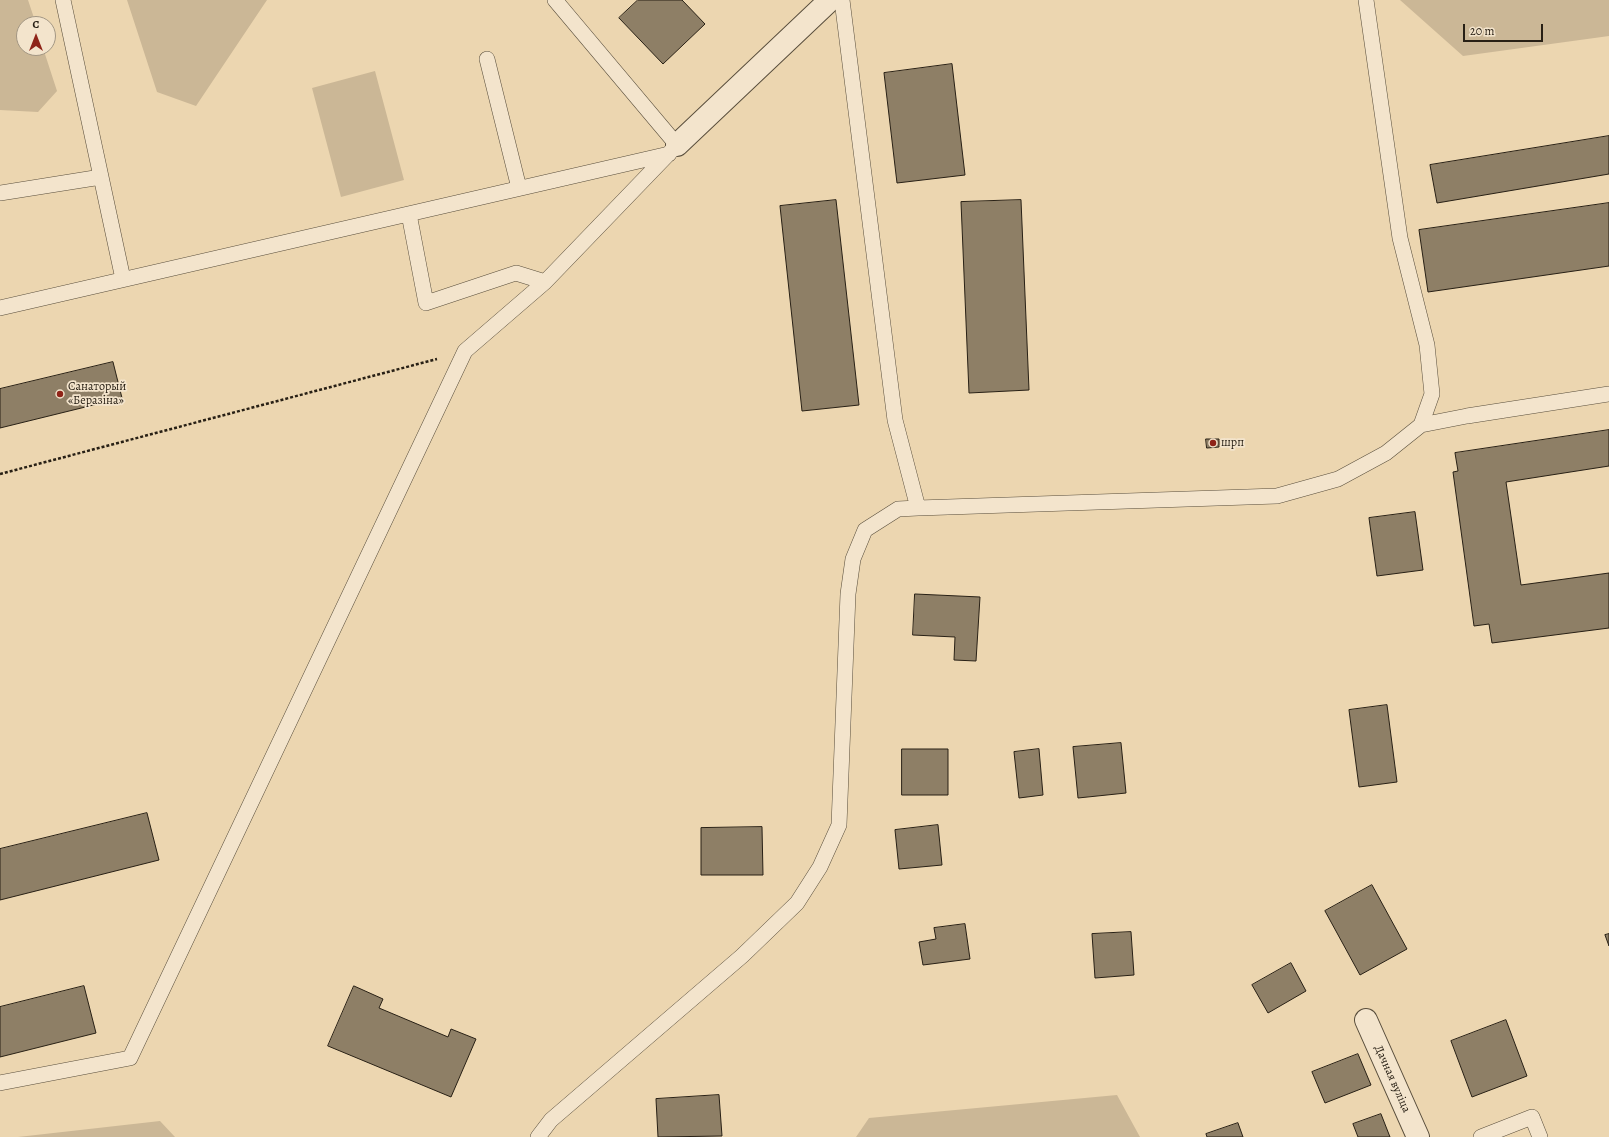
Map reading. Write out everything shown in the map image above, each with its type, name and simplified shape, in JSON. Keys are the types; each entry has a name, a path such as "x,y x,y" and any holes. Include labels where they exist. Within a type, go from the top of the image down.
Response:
{"street":[{"path":"673,149 830,0"},
{"name":"Дачная вуліца","path":"1366,1020 1418,1137"}],"lane":[{"path":"63,0 123,279"},
{"path":"555,0 673,149"},
{"path":"842,0 895,420 918,508"},
{"path":"1366,0 1400,238 1427,345 1432,394 1421,425"},
{"path":"487,59 519,188"},
{"path":"0,308 409,214 673,149"},
{"path":"0,1083 130,1058 465,351 545,282 673,149"},
{"path":"0,193 101,177"},
{"path":"409,214 426,303 516,273 545,282"},
{"path":"538,1137 551,1120 742,956 797,903 820,867 840,825 848,594 853,559 865,530 898,509 1277,496 1338,479 1386,453 1421,425 1467,416 1609,394"},
{"path":"1481,1137 1532,1117 1540,1137"}],"path":[{"path":"0,474 465,351"}],"shaded area":[{"path":"0,0 28,0 33,16 16,16 16,56 46,56 57,91 38,112 0,110"},
{"path":"127,0 267,0 196,106 157,92"},
{"path":"1400,0 1609,0 1609,36 1463,56"},
{"path":"375,71 404,180 341,197 312,88"},
{"path":"1117,1095 1140,1137 856,1137 869,1118"},
{"path":"160,1121 175,1137 18,1137"}],"building":[{"path":"638,0 682,0 705,24 663,64 619,18"},
{"path":"952,64 965,175 897,183 884,73"},
{"path":"1609,136 1609,174 1437,203 1430,165"},
{"path":"836,200 859,405 802,411 780,206"},
{"path":"1021,200 1029,390 969,393 961,202"},
{"path":"1609,203 1609,266 1428,292 1419,230"},
{"name":"Санаторый «Беразіна»","path":"113,362 122,398 0,428 0,389"},
{"path":"1609,430 1609,466 1506,482 1521,585 1609,573 1609,628 1492,643 1489,624 1474,626 1453,472 1458,471 1455,453"},
{"name":"шрп","path":"1206,439 1219,439 1219,447 1207,448"},
{"path":"1415,512 1423,570 1377,576 1369,518"},
{"path":"915,594 980,597 976,661 954,660 955,637 913,635"},
{"path":"1387,705 1397,782 1359,787 1349,710"},
{"path":"1121,743 1126,793 1078,798 1073,747"},
{"path":"902,749 948,749 948,795 902,795"},
{"path":"1039,749 1043,795 1019,798 1014,752"},
{"path":"147,813 159,860 0,900 0,849"},
{"path":"938,825 942,865 899,869 895,830"},
{"path":"762,827 763,875 701,875 701,828"},
{"path":"1372,885 1407,949 1360,975 1325,911"},
{"path":"965,924 970,959 923,965 919,942 936,939 934,928"},
{"path":"1131,932 1134,975 1095,978 1092,934"},
{"path":"1609,934 1609,946 1605,935"},
{"path":"1291,963 1306,991 1268,1013 1252,985"},
{"path":"84,986 96,1033 0,1057 0,1007"},
{"path":"354,986 383,999 379,1008 448,1037 451,1029 476,1039 451,1097 328,1046"},
{"path":"1506,1020 1527,1076 1472,1097 1451,1041"},
{"path":"1358,1054 1371,1085 1325,1103 1312,1072"},
{"path":"719,1095 722,1136 658,1137 656,1099"},
{"path":"1381,1114 1390,1137 1358,1137 1353,1124"},
{"path":"1238,1123 1243,1137 1207,1137 1206,1134"}],"place":[{"name":"Санаторый «Беразіна»","path":"60,394"},
{"name":"шрп","path":"1213,443"}]}
